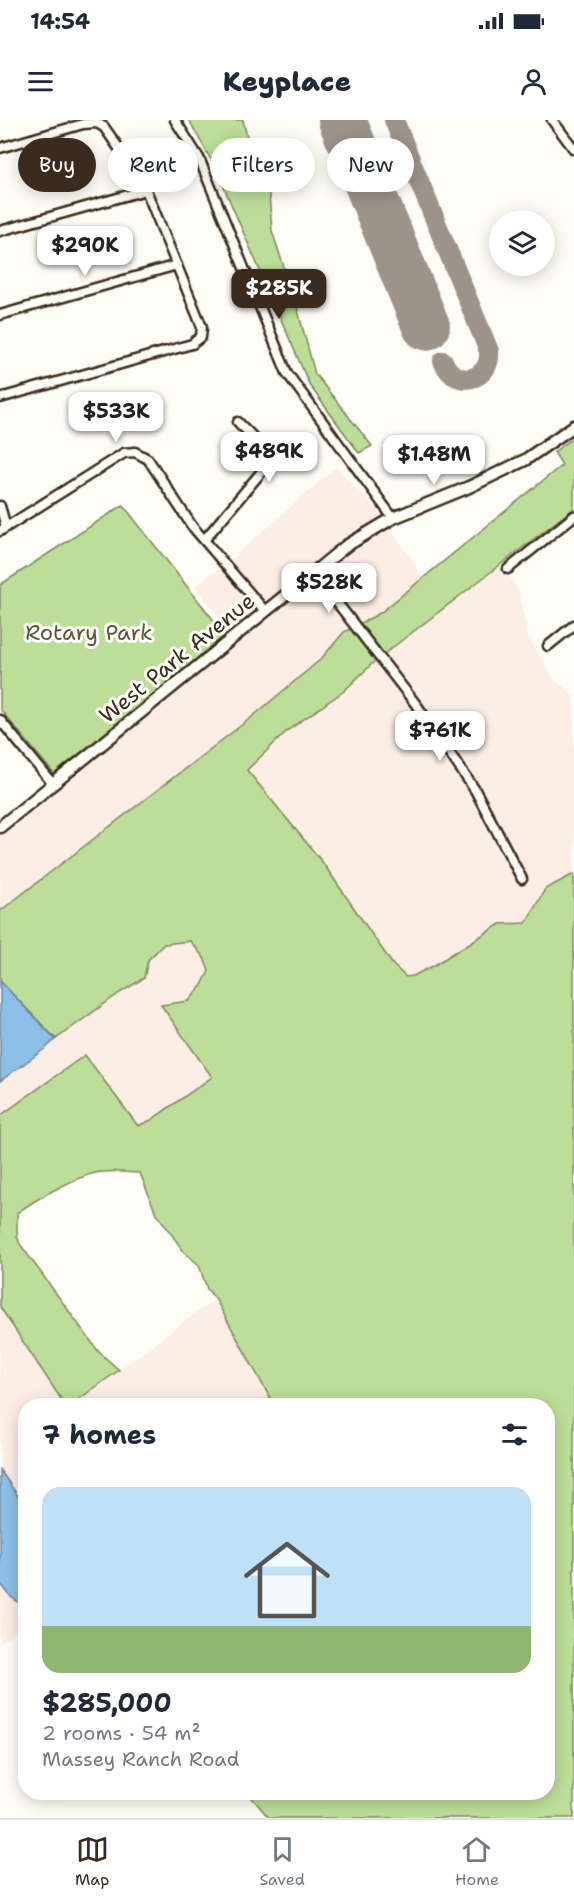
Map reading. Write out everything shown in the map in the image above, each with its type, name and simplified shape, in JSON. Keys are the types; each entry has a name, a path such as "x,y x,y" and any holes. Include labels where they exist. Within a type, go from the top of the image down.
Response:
{"street":[{"path":"176,120 199,158 287,373 393,518"},
{"path":"552,120 574,149"},
{"path":"0,148 83,124 97,123 104,127 111,138"},
{"path":"0,231 139,192"},
{"path":"0,398 192,344 201,337 202,327 147,192"},
{"path":"0,315 177,265"},
{"path":"205,539 263,470 267,459 265,451 238,423"},
{"name":"West Park Avenue","path":"0,827 346,546 393,518 470,487 525,460 574,426"},
{"path":"0,506 3,529 124,453 135,452 148,459 177,506 265,611"},
{"path":"508,569 574,516"},
{"path":"314,573 418,707 475,790 522,879"},
{"path":"548,646 574,625"},
{"path":"0,720 53,784"}],"shaded area":[{"path":"336,467 385,518 229,635 226,630 228,628 195,586 234,557"},
{"path":"389,525 423,578 380,613 344,632 321,659 252,717 0,911 0,832 348,550"},
{"path":"501,566 518,590 528,637 554,679 574,696 574,874 545,889 526,923 500,924 433,966 413,977 406,977 393,965 323,863 247,770 287,731 344,691 375,661"},
{"path":"189,941 204,958 209,971 207,978 189,1001 161,1006 212,1076 151,1120 138,1126 85,1055 0,1116 0,1081 118,994 144,978 148,960 164,944"},
{"path":"216,1300 270,1398 82,1398"},
{"path":"0,1307 60,1398 18,1398 18,1496 0,1470"},
{"path":"0,1583 18,1602 18,1630 0,1643"}],"green space":[{"path":"189,120 243,120 247,138 210,138 210,158"},
{"path":"226,192 269,192 272,231 297,307 315,374 372,446 359,453 310,386"},
{"path":"574,437 574,508 375,661 344,691 287,731 247,770 323,863 393,965 406,977 433,966 500,924 526,923 545,889 574,874 574,1818 269,1818 254,1800 555,1800 555,1398 270,1398 216,1300 207,1289 199,1265 184,1252 155,1211 140,1173 111,1171 70,1182 17,1213 17,1236 20,1244 98,1351 119,1370 81,1398 60,1398 0,1307 0,1116 85,1055 138,1126 151,1120 212,1077 161,1005 189,1001 202,985 209,971 204,958 190,941 164,944 148,960 144,978 56,1039 0,981 0,911 252,717 321,659 344,632 380,613 562,465 554,452"},
{"name":"Rotary Park","path":"123,505 226,636 54,774 0,709 0,585"}],"water":[{"path":"0,981 55,1039 58,1037 0,1081"},
{"path":"0,1470 18,1496 18,1602 0,1583"}],"taxiway":[{"path":"394,120 489,351 485,369 472,378 464,379 456,376 443,361"}],"runway":[{"path":"342,120 426,326"}]}
